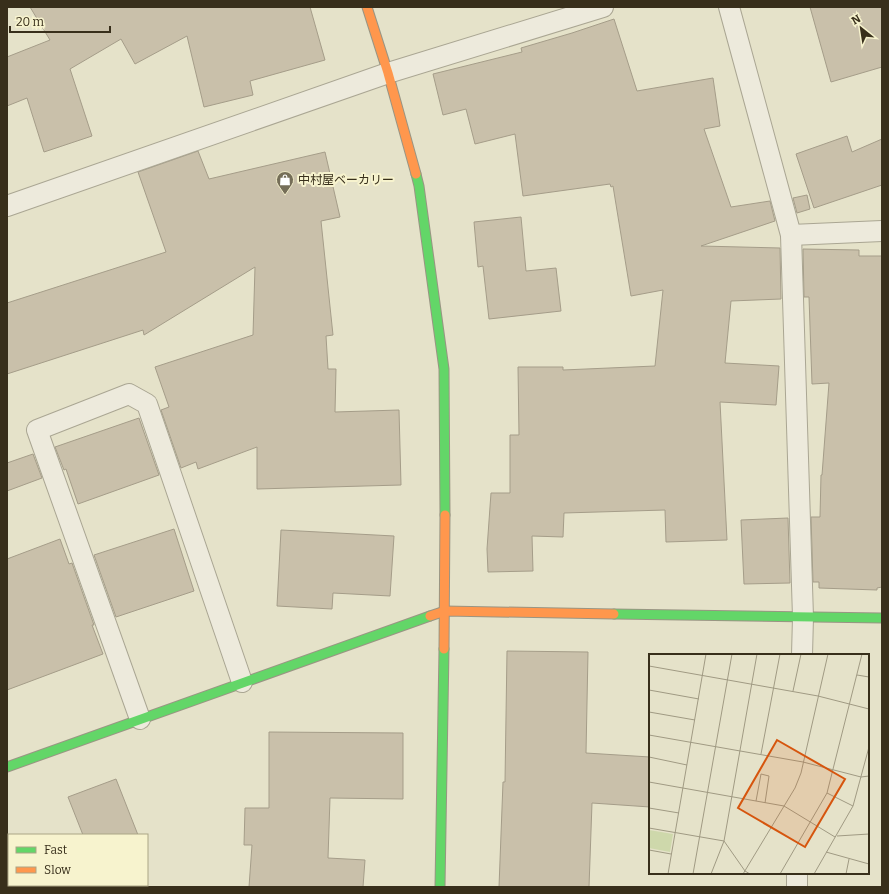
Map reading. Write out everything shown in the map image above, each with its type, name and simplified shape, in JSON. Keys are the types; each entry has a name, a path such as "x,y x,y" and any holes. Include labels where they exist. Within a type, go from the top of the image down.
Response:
{"street":[{"path":"367,7 388,72 419,186 444,369 445,610 440,887"},
{"path":"7,766 445,610 882,618"}],"lane":[{"path":"7,206 388,72 603,7"},
{"path":"729,7 792,235 803,617 802,654"},
{"path":"792,235 882,231"},
{"path":"140,719 37,430 130,394 147,404 242,682"},
{"path":"797,874 797,887"}],"building":[{"path":"30,7 310,7 325,60 250,81 253,95 204,107 187,36 135,64 121,39 70,69 92,136 44,152 27,98 7,106 7,57 50,40"},
{"path":"810,7 882,7 882,67 831,82"},
{"path":"614,19 637,91 713,78 720,126 704,129 731,207 770,201 775,221 701,246 780,248 781,299 731,301 725,363 779,366 776,405 720,402 727,540 666,542 665,510 564,513 563,537 532,536 533,571 488,572 487,549 491,493 510,493 510,435 519,435 518,367 563,367 563,370 655,366 663,290 631,296 613,186 611,187 610,184 523,196 515,134 475,144 466,109 443,115 433,74 522,52 521,48"},
{"path":"847,136 852,152 882,139 882,185 814,208 796,154"},
{"path":"198,151 209,179 325,152 340,217 321,221 333,335 326,336 328,369 336,369 335,412 399,410 401,485 257,489 257,447 198,469 196,462 181,468 161,410 169,407 155,367 253,335 255,267 144,335 143,330 7,374 7,303 166,252 138,172"},
{"path":"807,195 810,209 797,213 793,198"},
{"path":"521,217 526,271 556,268 561,311 489,319 483,266 478,267 474,222"},
{"path":"803,249 859,250 859,256 882,256 882,587 877,588 877,590 819,588 819,582 813,582 811,517 820,517 821,475 829,383 812,384 809,297 804,297"},
{"path":"139,418 159,475 78,504 66,469 64,470 55,447"},
{"path":"33,454 42,478 7,491 7,463"},
{"path":"788,518 790,583 744,584 741,520"},
{"path":"174,529 194,591 116,617 94,555"},
{"path":"281,530 394,536 390,596 333,593 332,609 277,606"},
{"path":"60,539 69,564 72,563 103,654 7,690 7,559"},
{"path":"507,651 588,652 586,753 649,757 649,807 592,803 589,887 499,887 503,782 505,782"},
{"path":"269,732 403,733 403,799 330,798 328,858 365,860 363,887 249,887 252,845 244,845 245,808 269,808"},
{"path":"116,779 138,834 83,834 68,797"}],"traffic: fast":[{"path":"416,174 419,186 444,369 445,515"},
{"path":"614,614 882,618"},
{"path":"7,767 430,616"},
{"path":"440,887 444,649"}],"traffic: slow":[{"path":"367,7 388,73 416,174"},
{"path":"444,649 445,515"},
{"path":"430,616 445,611 614,614"}],"place":[{"name":"中村屋ベーカリー","path":"285,195"}]}
